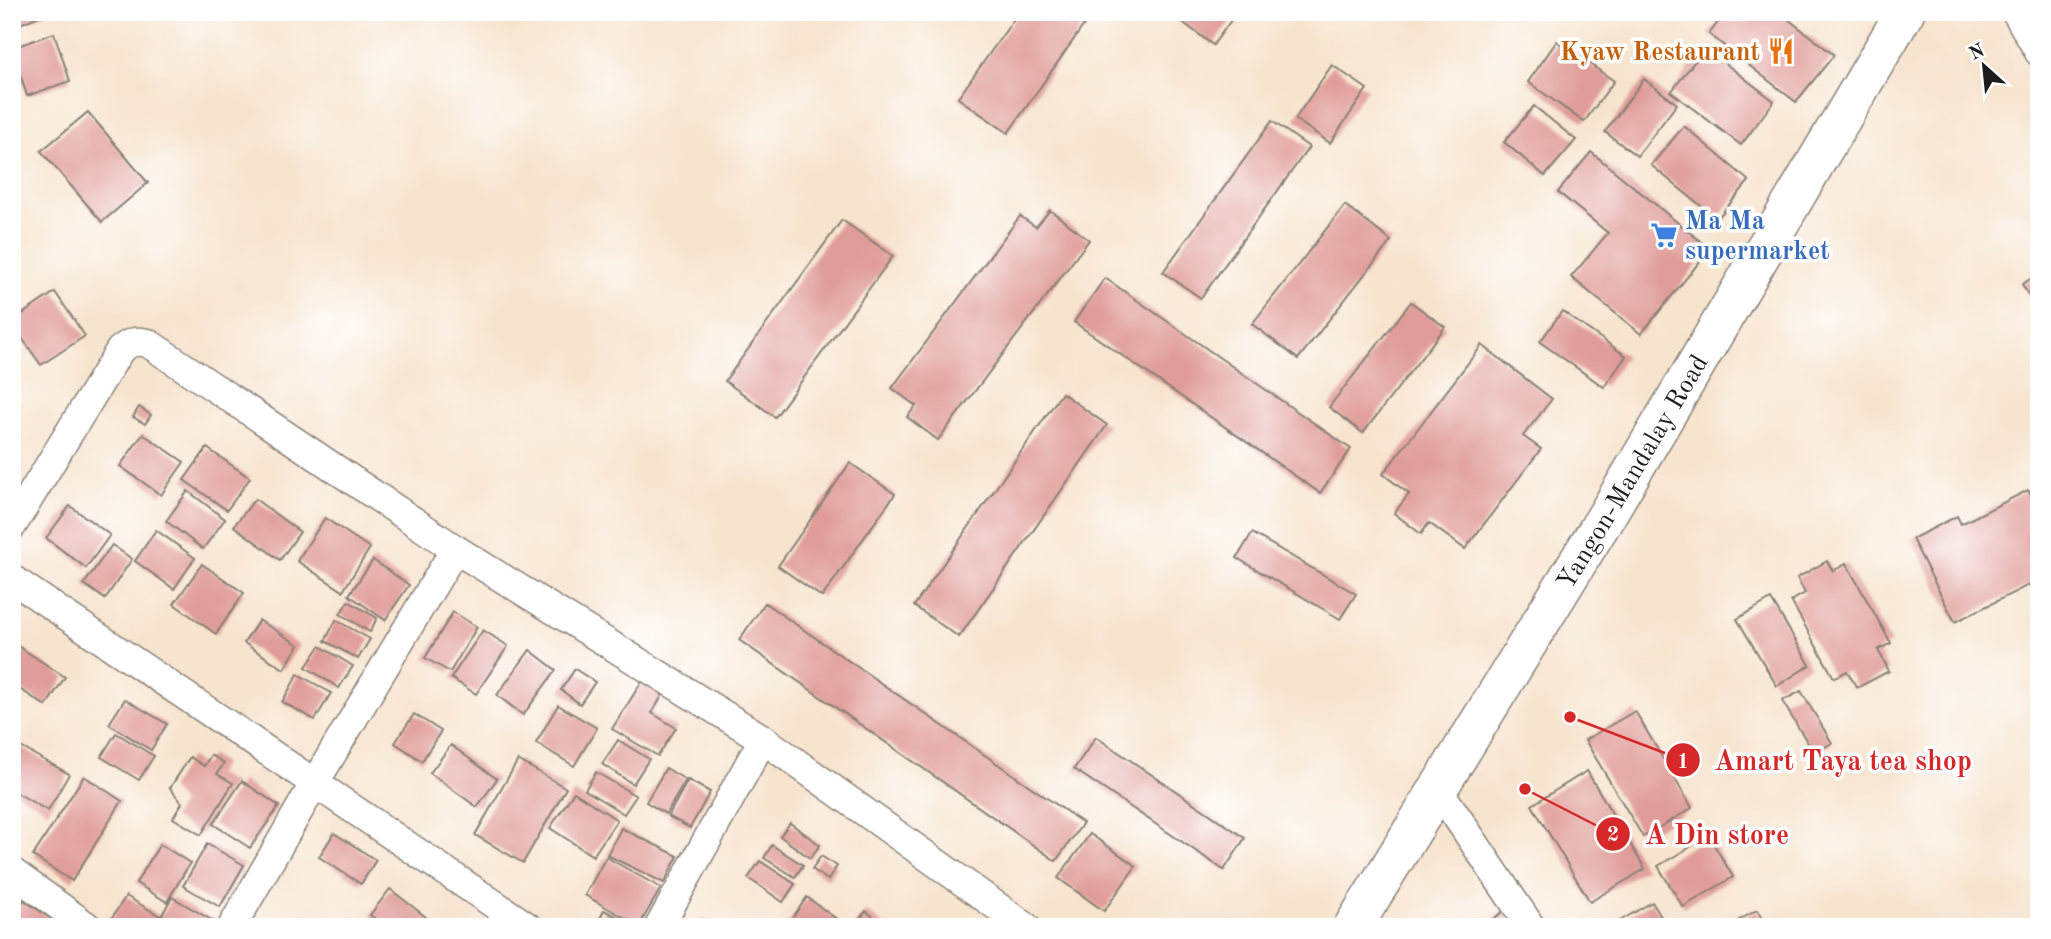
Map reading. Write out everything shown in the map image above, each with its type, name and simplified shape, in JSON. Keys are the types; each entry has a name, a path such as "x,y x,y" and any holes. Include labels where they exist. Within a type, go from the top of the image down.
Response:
{"highway":[{"name":"Yangon-Mandalay Road","path":"1353,927 1605,518 1905,12"}],"street":[{"path":"2016,12 2039,52"},
{"path":"12,526 120,350 130,342 148,343 455,549 763,739 1026,927"},
{"path":"232,927 455,549"},
{"path":"12,579 528,927"},
{"path":"659,927 763,739"},
{"path":"1438,789 1531,927"},
{"path":"12,872 88,927"}],"building":[{"path":"15,12 49,12 20,24"},
{"path":"1019,12 1093,12 1008,133 958,98"},
{"path":"1169,12 1237,12 1213,45"},
{"path":"1726,12 1779,12 1834,55 1796,102 1709,34"},
{"path":"54,33 70,81 27,96 12,48"},
{"path":"1557,41 1614,81 1584,122 1528,82"},
{"path":"1705,48 1774,101 1741,145 1671,92"},
{"path":"1332,65 1367,89 1330,143 1295,119"},
{"path":"1644,79 1677,104 1637,156 1605,132"},
{"path":"1534,106 1576,140 1545,176 1504,142"},
{"path":"88,112 148,183 102,222 41,151"},
{"path":"1272,121 1309,147 1201,298 1163,272"},
{"path":"1684,126 1749,181 1717,219 1651,165"},
{"path":"1591,152 1710,249 1641,334 1571,277 1608,233 1558,192"},
{"path":"1345,205 1391,241 1298,359 1252,324"},
{"path":"1050,210 1089,240 938,440 907,417 916,406 892,388 1020,216 1036,227"},
{"path":"842,220 893,256 775,417 725,381"},
{"path":"2039,274 2039,313 2022,284"},
{"path":"1105,278 1351,449 1320,493 1074,322"},
{"path":"55,292 85,336 41,365 12,321"},
{"path":"1411,302 1445,327 1363,433 1329,407"},
{"path":"1562,311 1626,356 1604,387 1540,342"},
{"path":"1482,345 1552,399 1523,436 1541,449 1465,549 1429,523 1421,534 1394,513 1409,494 1383,474"},
{"path":"1062,393 1107,425 959,637 914,606"},
{"path":"139,407 151,415 145,424 133,417"},
{"path":"143,434 184,462 161,495 120,466"},
{"path":"207,448 250,478 227,510 184,480"},
{"path":"850,463 895,494 822,597 778,566"},
{"path":"2028,490 2039,510 2039,580 1955,622 1912,539 1957,516 1961,524"},
{"path":"188,491 225,519 203,549 166,521"},
{"path":"255,499 300,532 280,560 234,526"},
{"path":"70,506 110,535 86,568 46,538"},
{"path":"325,518 370,548 343,591 297,561"},
{"path":"156,530 195,558 174,589 135,561"},
{"path":"1252,533 1356,594 1340,619 1237,558"},
{"path":"112,545 132,559 105,599 84,584"},
{"path":"373,560 409,585 385,620 349,595"},
{"path":"1827,561 1833,571 1846,563 1891,643 1878,650 1889,671 1857,688 1847,671 1834,678 1791,601 1805,593 1797,578"},
{"path":"202,564 244,593 216,634 174,604"},
{"path":"1771,599 1810,665 1777,686 1737,619"},
{"path":"348,601 377,618 370,632 340,614"},
{"path":"765,603 1083,823 1056,861 739,640"},
{"path":"453,612 477,627 450,672 425,658"},
{"path":"259,620 299,645 284,669 244,643"},
{"path":"336,620 370,639 358,659 325,641"},
{"path":"483,630 508,646 476,694 451,678"},
{"path":"18,646 65,677 46,706 12,684 12,654"},
{"path":"320,646 353,666 339,688 306,667"},
{"path":"530,650 556,670 523,715 497,695"},
{"path":"575,669 595,682 580,704 561,690"},
{"path":"298,674 331,693 315,720 282,702"},
{"path":"644,678 665,691 652,713 676,728 658,756 612,729"},
{"path":"1801,691 1832,743 1814,753 1782,701"},
{"path":"125,699 167,724 151,750 109,724"},
{"path":"558,705 597,728 574,766 536,743"},
{"path":"1635,711 1692,808 1643,837 1585,740"},
{"path":"414,714 441,731 422,761 395,743"},
{"path":"116,733 154,756 139,780 101,757"},
{"path":"1096,737 1245,838 1224,870 1074,769"},
{"path":"618,740 649,759 633,784 602,764"},
{"path":"451,745 497,779 477,807 430,773"},
{"path":"19,746 69,774 48,811 12,790 12,758"},
{"path":"211,755 224,763 217,774 233,783 201,835 173,818 182,803 170,788 190,757 204,766"},
{"path":"518,760 566,788 523,863 475,835"},
{"path":"666,768 686,780 666,814 646,802"},
{"path":"1587,771 1645,869 1590,902 1532,805"},
{"path":"596,772 636,796 624,814 585,790"},
{"path":"84,776 122,801 72,881 33,856"},
{"path":"688,780 710,792 690,828 668,816"},
{"path":"242,781 279,806 250,848 213,824"},
{"path":"574,792 617,820 593,856 550,828"},
{"path":"790,823 820,845 810,858 780,836"},
{"path":"621,828 678,856 664,883 607,855"},
{"path":"334,833 376,860 361,884 319,857"},
{"path":"1090,834 1136,866 1104,911 1058,878"},
{"path":"1709,836 1733,877 1683,907 1658,866"},
{"path":"160,844 190,863 167,902 136,883"},
{"path":"207,844 244,865 220,907 183,886"},
{"path":"772,845 803,865 795,877 764,858"},
{"path":"821,856 837,866 828,880 812,869"},
{"path":"606,857 661,888 639,926 585,895"},
{"path":"760,861 795,884 783,902 748,878"},
{"path":"390,889 431,921 427,927 385,927 370,915"},
{"path":"126,896 160,916 153,927 123,927 111,919"},
{"path":"172,897 213,921 210,927 155,927"},
{"path":"807,897 839,921 835,927 786,927"},
{"path":"24,900 63,927 12,927 12,917"},
{"path":"1652,902 1667,927 1621,927 1618,922"},
{"path":"604,910 631,924 630,927 596,927"},
{"path":"1505,910 1517,927 1483,927"},
{"path":"1757,910 1767,927 1727,927"},
{"path":"866,911 886,927 853,927"},
{"path":"703,919 716,927 698,927"}],"place":[{"name":"Kyaw Restaurant","path":"1781,51"},
{"name":"Ma Ma supermarket","path":"1664,235"},
{"name":"Amart Taya tea shop","path":"1570,717"},
{"name":"A Din store","path":"1525,789"}]}
